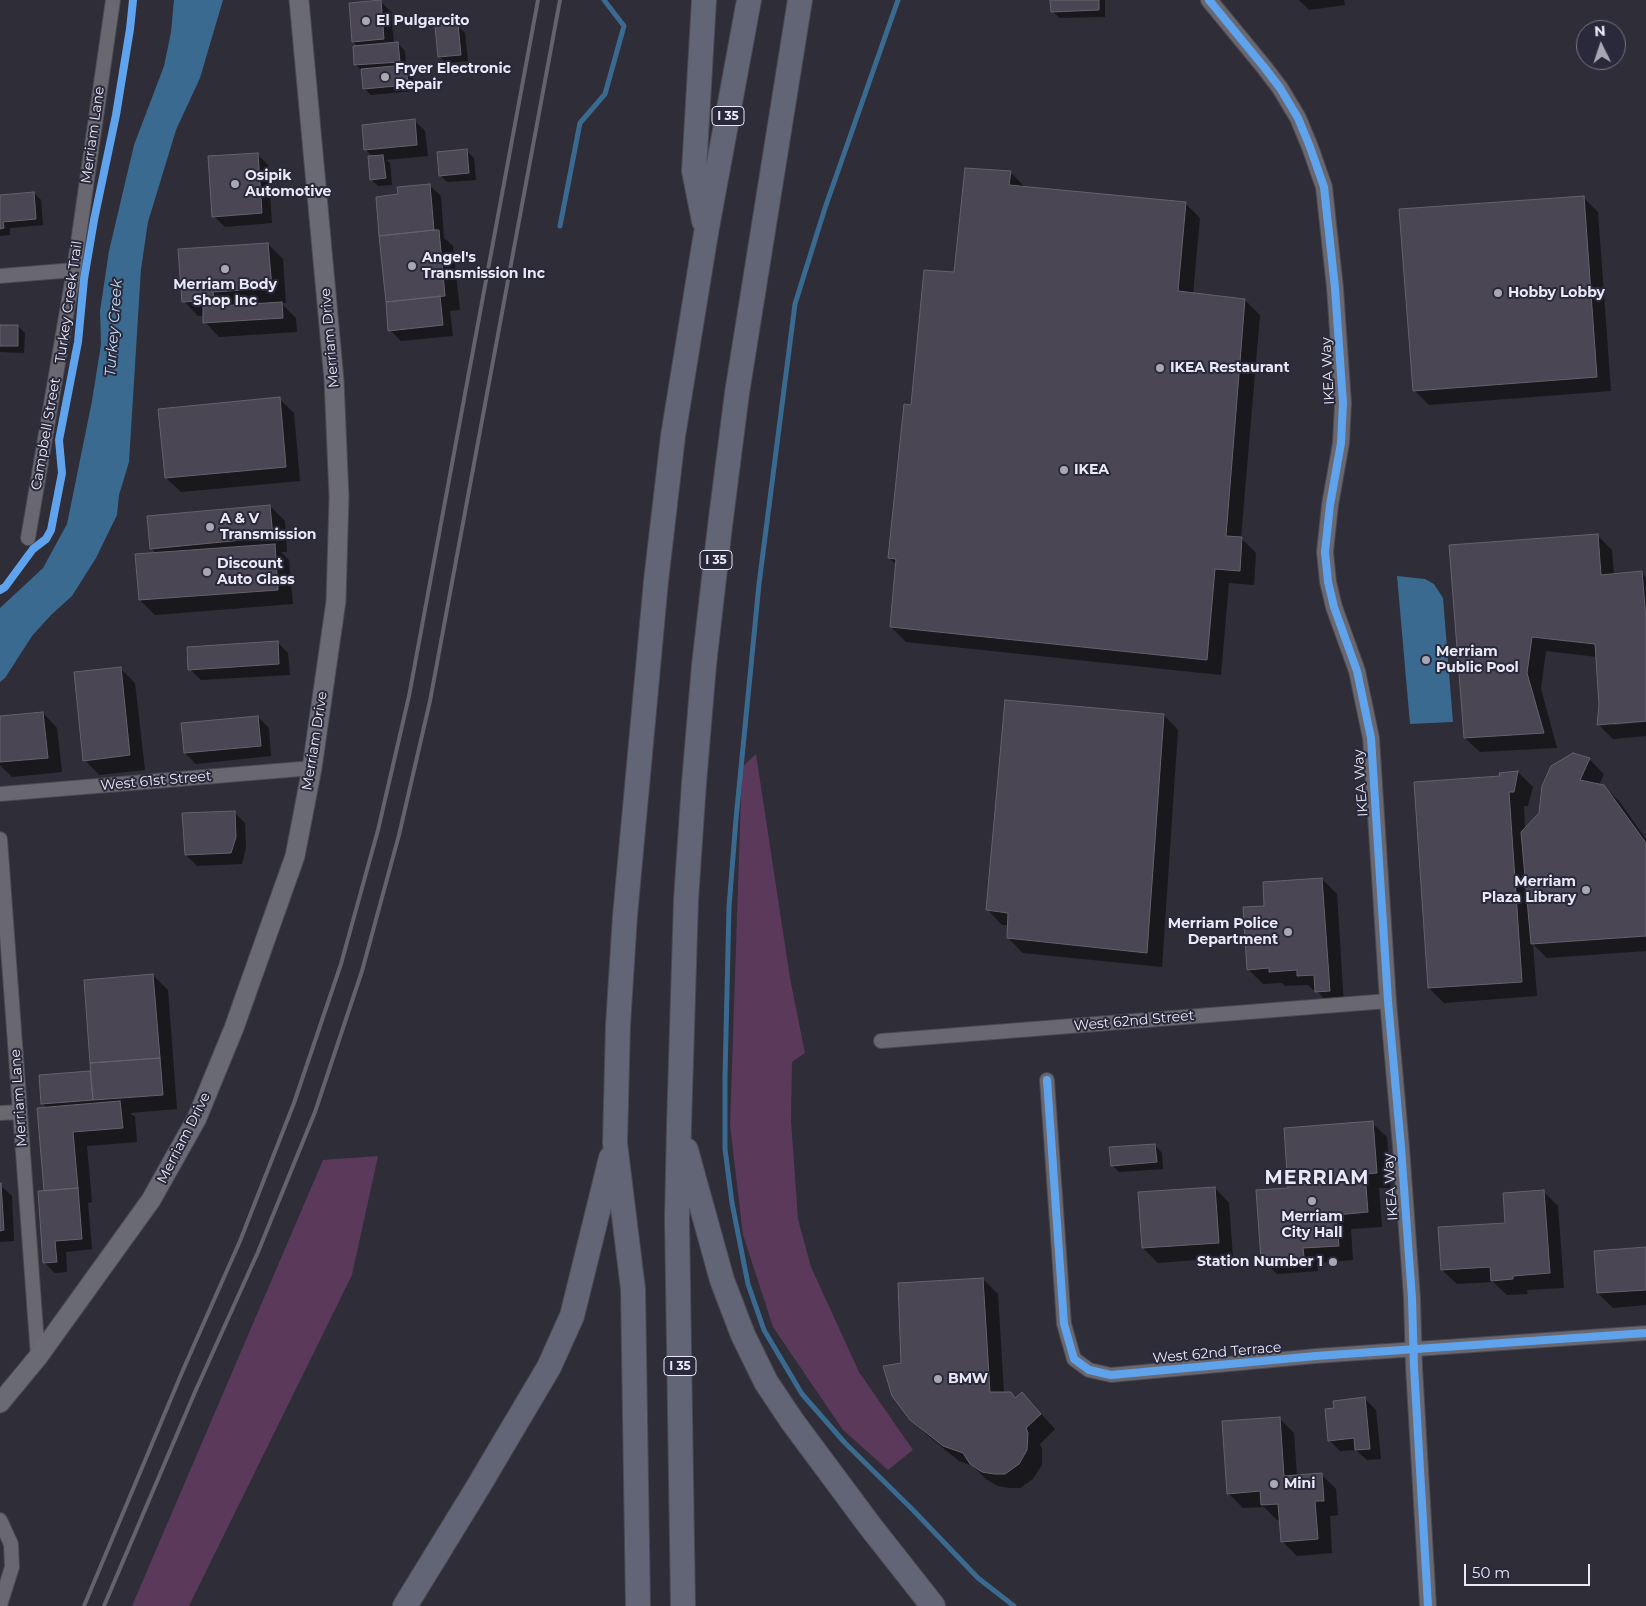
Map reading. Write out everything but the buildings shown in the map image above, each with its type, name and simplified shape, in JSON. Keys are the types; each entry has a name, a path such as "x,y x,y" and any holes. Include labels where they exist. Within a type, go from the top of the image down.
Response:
{"highway":[{"path":"704,0 694,171 706,233"},
{"name":"I 35","path":"638,1606 633,1289 615,1143 618,1025 625,916 655,590 673,436 706,233 749,0"},
{"name":"I 35","path":"683,1606 678,1126 686,900 704,665 720,526 737,393 800,0"},
{"path":"678,1126 722,1280 743,1335 766,1382 847,1496 934,1606"},
{"path":"405,1606 549,1367 572,1316 615,1143"}],"main road":[{"name":"Merriam Drive","path":"0,1403 38,1357 152,1200 197,1118 234,1028 295,856 312,768 336,602 338,497 334,380 299,0"}],"street":[{"name":"Merriam Lane","path":"74,270 113,0"},
{"name":"IKEA Way","path":"1209,0 1280,88 1298,118 1324,187 1336,288 1343,403 1341,443 1330,504 1325,552 1328,582 1334,607 1357,671 1371,738 1388,1001 1404,1190 1428,1606"},
{"path":"0,276 74,270"},
{"name":"Campbell Street","path":"28,538 74,270"},
{"name":"West 61st Street","path":"0,794 312,768"},
{"name":"Merriam Lane","path":"0,839 38,1357"},
{"name":"West 62nd Street","path":"881,1041 1388,1001"},
{"name":"West 62nd Terrace","path":"1047,1080 1064,1324 1074,1358 1089,1370 1111,1375 1316,1356 1646,1333"},
{"path":"0,1113 20,1112"},
{"path":"0,1520 11,1544 12,1567 0,1605"}],"shaded area":[{"path":"756,754 790,978 805,1053 792,1062 791,1120 798,1219 811,1267 859,1372 913,1450 888,1470 843,1430 773,1327 743,1235 730,1125 742,767"},
{"path":"378,1156 352,1275 189,1606 132,1606 323,1160"}],"water":[{"name":"Turkey Creek","path":"174,0 223,0 200,78 176,130 148,222 141,269 129,462 119,495 117,515 96,558 72,596 32,636 5,678 0,682 0,608 43,568 67,524 92,401 101,344 100,311 109,251 134,145 164,66 171,32"},
{"name":"Merriam Public Pool","path":"1397,576 1425,579 1434,584 1443,598 1453,722 1410,724"}],"waterway":[{"path":"560,226 580,123 605,94 624,26 604,0"},
{"path":"898,0 825,208 795,304 759,584 736,819 729,907 725,1149 732,1203 748,1284 764,1330 802,1394 845,1443 978,1578 1014,1606"}],"railway":[{"path":"84,1606 183,1370 240,1241 294,1103 341,964 378,830 409,696 538,0"},
{"path":"104,1606 195,1392 258,1252 315,1112 362,971 399,835 430,701 560,0"}],"cycle path":[{"name":"Turkey Creek Trail","path":"0,590 5,587 33,549 46,539 51,530 62,473 59,440 78,342 84,279 116,115 133,0"},
{"path":"1209,0 1280,88 1298,118 1324,187 1335,288 1343,403 1341,443 1330,505 1325,552 1328,582 1334,607 1357,671 1371,738 1388,1001 1412,1298 1414,1367 1428,1606"},
{"path":"1047,1080 1064,1324 1074,1359 1089,1370 1111,1375 1316,1356 1646,1333"}],"place":[{"name":"El Pulgarcito","path":"366,21"},
{"name":"Fryer Electronic Repair","path":"385,77"},
{"name":"Osipik Automotive","path":"235,184"},
{"name":"Angel's Transmission Inc","path":"412,266"},
{"name":"Merriam Body Shop Inc","path":"225,269"},
{"name":"Hobby Lobby","path":"1498,293"},
{"name":"IKEA Restaurant","path":"1160,368"},
{"name":"IKEA","path":"1064,470"},
{"name":"A & V Transmission","path":"210,527"},
{"name":"Discount Auto Glass","path":"207,572"},
{"name":"Merriam Public Pool","path":"1426,660"},
{"name":"Merriam Plaza Library","path":"1586,890"},
{"name":"Merriam Police Department","path":"1288,932"},
{"name":"Merriam City Hall","path":"1312,1201"},
{"name":"Station Number 1","path":"1333,1262"},
{"name":"BMW","path":"938,1379"},
{"name":"Mini","path":"1274,1484"}],"district":[{"name":"MERRIAM","path":"1317,1178"}]}
